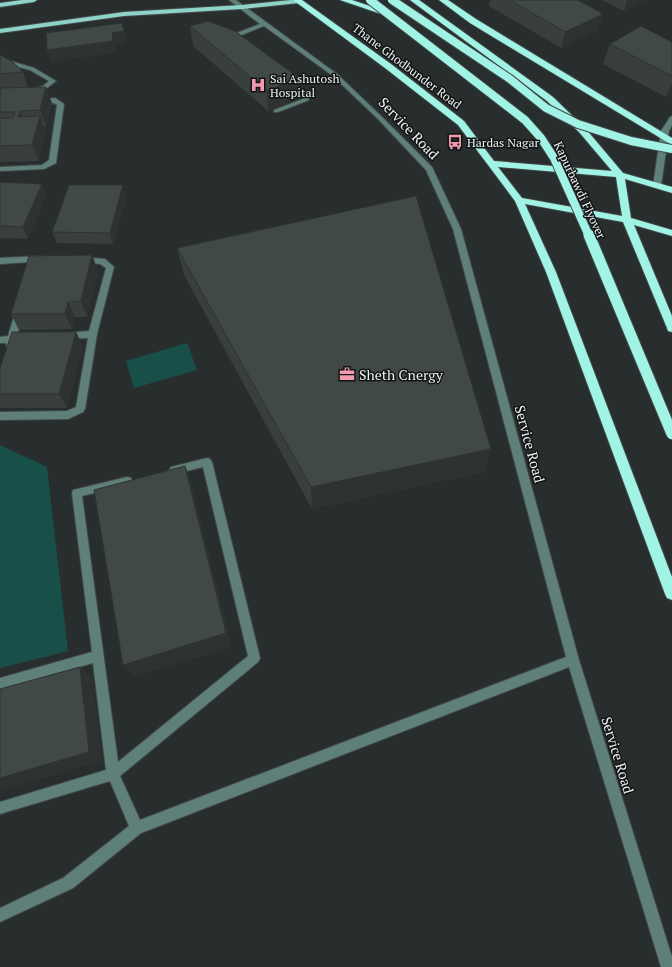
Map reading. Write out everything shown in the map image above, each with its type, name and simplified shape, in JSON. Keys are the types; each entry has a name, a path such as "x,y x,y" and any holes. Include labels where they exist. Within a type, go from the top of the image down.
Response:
{"highway":[{"name":"Thane Ghodbunder Road","path":"298,0 388,66 461,123 519,200 551,272 672,594"},
{"path":"344,0 387,13"},
{"name":"Kapurbawdi Flyover","path":"370,0 525,120 541,138 554,158 577,208 672,434"},
{"name":"Kapurbawdi Flyover","path":"392,0 510,79 546,108 578,124 631,141 672,149"},
{"path":"414,0 550,99 582,130 620,175 627,220 672,328"},
{"path":"443,0 473,21 672,142"},
{"path":"490,163 620,175 672,190"},
{"path":"519,200 627,220 672,233"}],"main road":[{"path":"0,5 34,0"},
{"path":"0,30 124,14 242,7 298,0"}],"street":[{"name":"Service Road","path":"232,0 335,75 380,118 429,169 457,229 573,660 668,967"},
{"path":"236,46 230,41 231,37 265,24"},
{"path":"0,60 32,69 53,82 46,87 24,91"},
{"path":"276,111 306,100 307,97 281,78"},
{"path":"0,169 44,167 53,161 61,104 55,100 32,101"},
{"path":"657,186 665,131 672,118"},
{"path":"0,261 34,263 50,260"},
{"path":"0,416 68,415 80,409 93,334 110,267 102,261 72,260"},
{"path":"8,354 22,303"},
{"path":"56,336 93,334"},
{"path":"0,340 26,338"},
{"path":"0,808 113,774 254,658 207,462 161,473"},
{"path":"137,828 113,774 78,493 138,478"},
{"path":"0,684 98,656"},
{"path":"0,915 68,883 137,828 573,660"}],"green space":[{"path":"187,343 197,370 134,388 126,361"},
{"path":"0,445 47,467 68,651 0,668"}],"building":[{"path":"510,0 578,0 603,14 565,32"},
{"path":"208,21 235,31 299,78 267,91 190,26"},
{"path":"122,23 124,31 112,33 113,41 47,50 46,33"},
{"path":"641,26 672,42 672,76 610,44"},
{"path":"0,55 14,63 23,72 0,74"},
{"path":"46,87 40,110 20,111 18,117 40,116 32,145 0,146 0,118 13,118 15,112 0,112 1,88"},
{"path":"0,182 42,184 23,227 0,226"},
{"path":"69,185 123,185 110,233 52,232"},
{"name":"Sheth Cnergy","path":"416,196 491,449 311,487 177,248"},
{"path":"92,255 81,301 68,302 65,314 11,314 29,256"},
{"path":"12,332 76,332 59,394 0,394 0,368"},
{"path":"185,466 226,633 123,665 94,490"},
{"path":"80,667 89,752 0,778 0,689"}],"place":[{"name":"Sai Ashutosh Hospital","path":"258,85"},
{"name":"Hardas Nagar","path":"455,142"},
{"name":"Sheth Cnergy","path":"347,374"}]}
